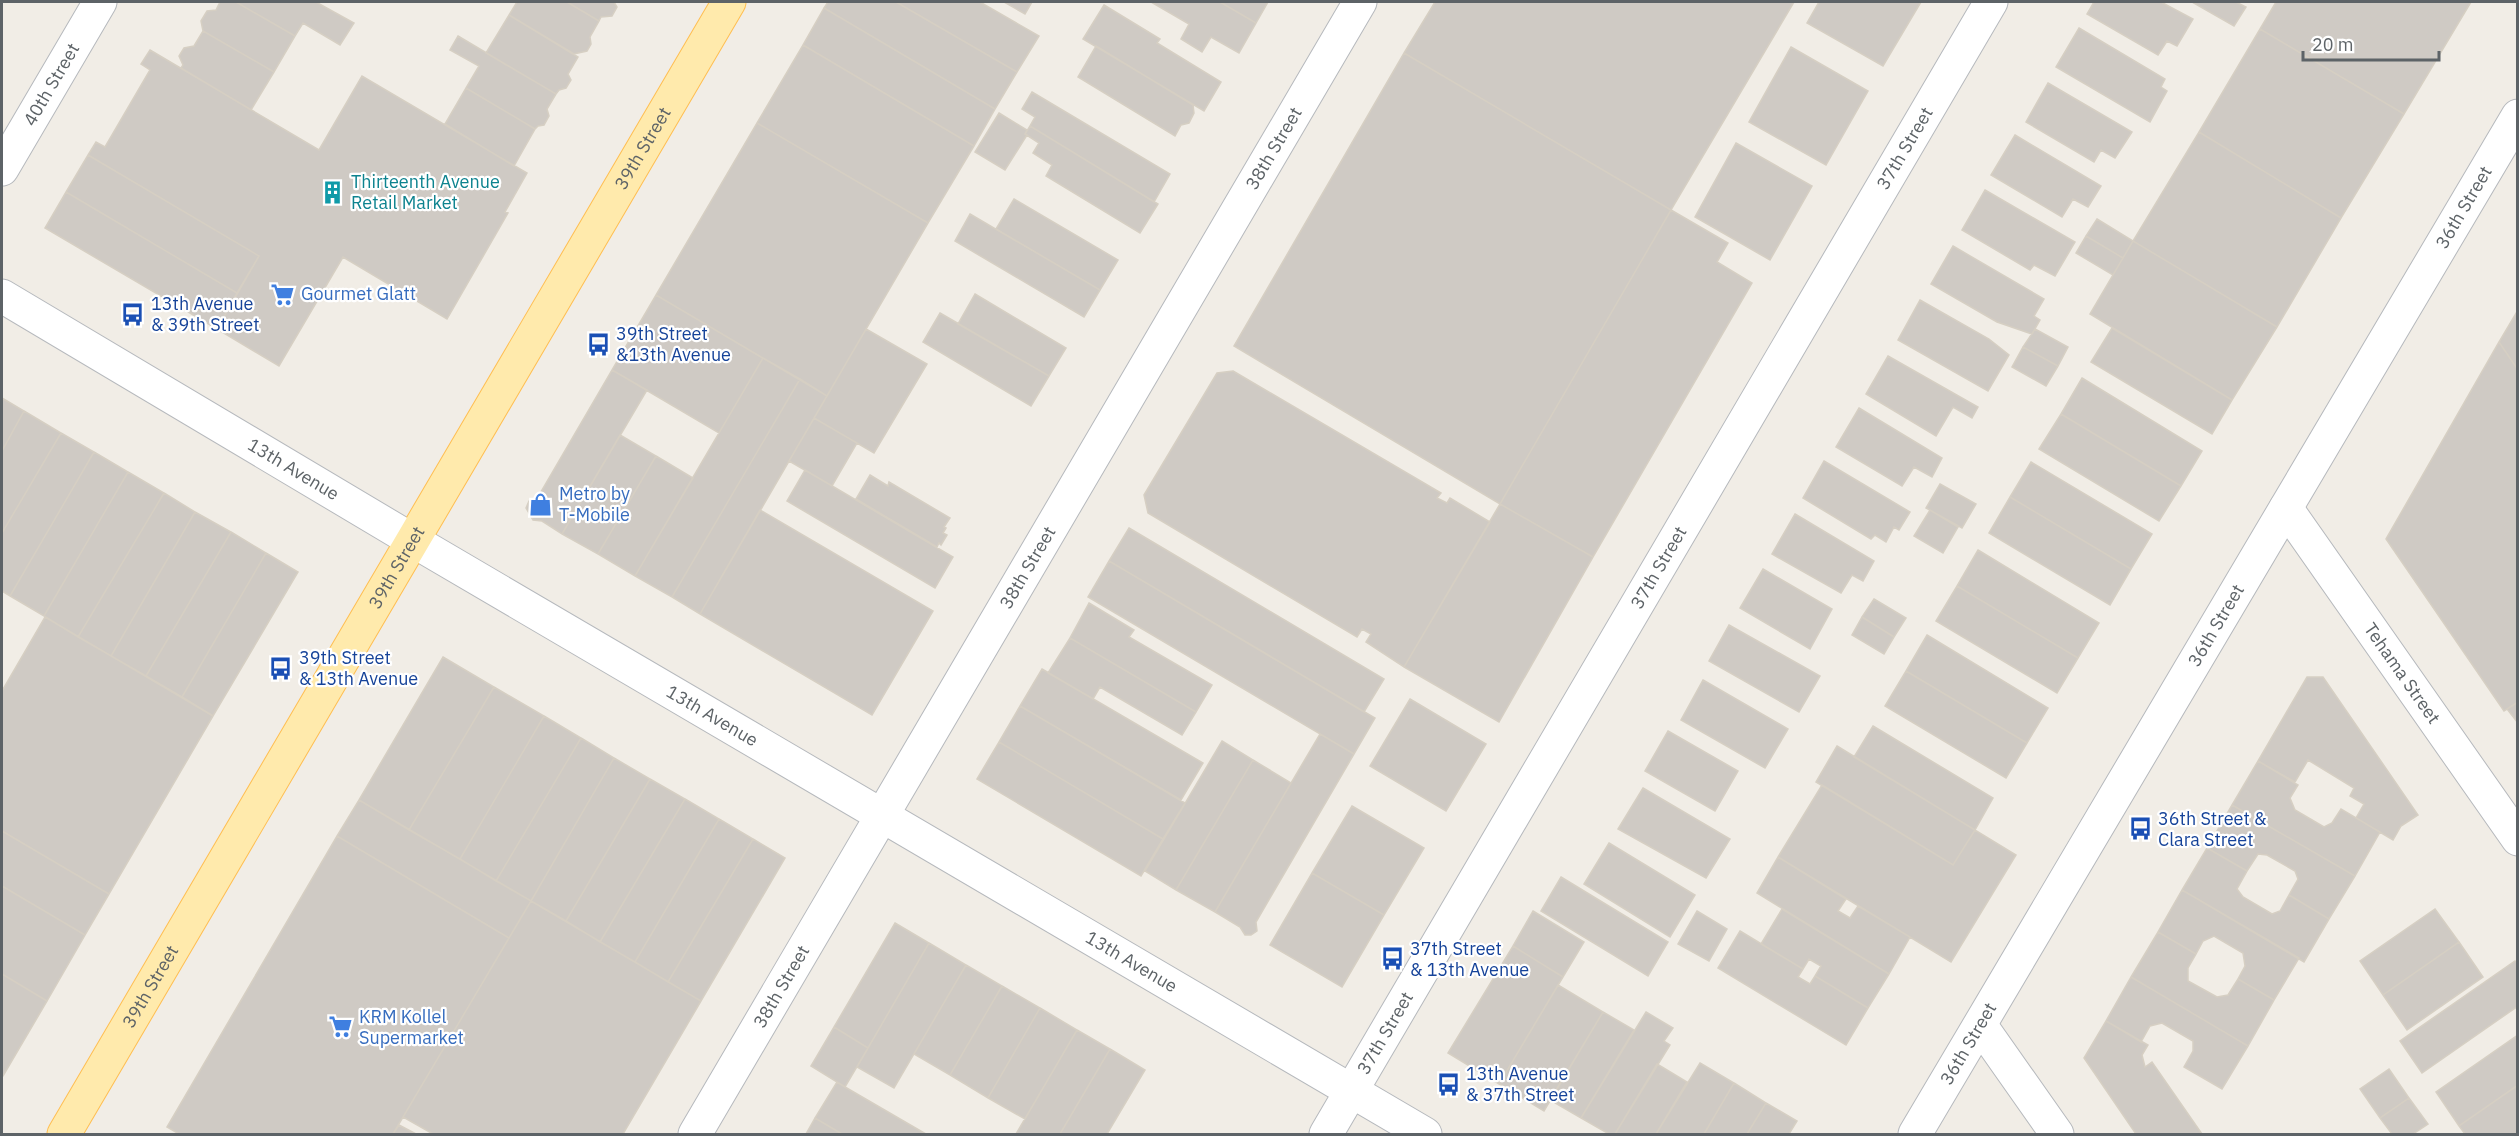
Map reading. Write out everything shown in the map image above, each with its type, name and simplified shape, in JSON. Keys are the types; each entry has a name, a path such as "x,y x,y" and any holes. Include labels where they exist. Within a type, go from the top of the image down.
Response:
{"main road":[{"name":"39th Street","path":"64,1134 729,2"}],"street":[{"name":"40th Street","path":"2,169 100,2"},
{"name":"38th Street","path":"695,1134 1360,2"},
{"name":"37th Street","path":"1326,1134 1991,2"},
{"name":"36th Street","path":"1916,1134 2517,116"},
{"name":"13th Avenue","path":"2,296 412,540 1425,1134"},
{"name":"Tehama Street","path":"2286,508 2517,839"},
{"path":"1981,1026 2057,1134"}],"building":[{"path":"220,2 236,2 295,36 274,72 203,31 201,21 207,11 216,10"},
{"path":"236,2 316,2 354,23 340,45 303,23 295,36"},
{"path":"517,2 567,2 599,21 590,37 591,44 587,51 574,54 509,15"},
{"path":"567,2 614,2 617,7 612,16 601,17 599,21"},
{"path":"828,2 896,2 1017,72 995,109 824,8"},
{"path":"896,2 980,2 1039,36 1017,72"},
{"path":"1004,2 1032,2 1025,14"},
{"path":"1151,2 1220,2 1256,23 1239,53 1211,37 1202,52 1181,39 1189,24"},
{"path":"1220,2 1268,2 1256,23"},
{"path":"1435,2 1794,2 1671,210 1404,53"},
{"path":"1819,2 1921,2 1883,66 1807,23"},
{"path":"2094,2 2161,2 2193,19 2177,46 2167,41 2158,55 2087,14"},
{"path":"2192,2 2236,2 2246,7 2234,26"},
{"path":"2276,2 2471,2 2404,114 2260,29"},
{"path":"1104,5 1160,39 1157,43 1221,82 1204,111 1083,39"},
{"path":"824,8 995,109 974,146 803,45"},
{"path":"509,15 578,57 568,74 571,80 566,88 559,90 556,94 486,53"},
{"path":"2079,28 2165,79 2161,87 2167,91 2150,122 2056,67"},
{"path":"2260,29 2404,114 2341,218 2199,132"},
{"path":"203,31 274,72 251,110 181,68 183,65 179,56 184,48 194,46"},
{"path":"458,36 556,94 547,109 549,116 544,125 535,129 466,88 479,66 450,50"},
{"path":"803,45 974,146 928,223 757,123"},
{"path":"1096,46 1193,105 1194,113 1189,123 1181,125 1175,136 1078,77"},
{"path":"1791,47 1868,91 1826,165 1749,122"},
{"name":"Thirteenth Avenue Retail Market","path":"150,50 319,150 362,76 527,173 505,212 508,213 447,319 343,257 279,366 217,329 259,256 88,155 96,142 105,147 150,70 141,64"},
{"path":"1404,53 1671,210 1500,504 1234,346"},
{"path":"2048,83 2132,132 2115,158 2101,150 2094,162 2026,122"},
{"path":"466,88 535,129 514,166 445,124"},
{"path":"1032,92 1170,174 1154,202 1030,126 1035,117 1022,109"},
{"path":"999,113 1027,130 1025,134 1027,135 1005,170 975,152"},
{"path":"757,123 928,223 827,396 656,295"},
{"path":"1030,126 1158,204 1140,233 1046,176 1052,165 1033,153 1039,143 1025,134"},
{"path":"2199,132 2341,218 2277,327 2133,241"},
{"path":"2015,135 2101,186 2088,207 2073,199 2062,217 1991,175"},
{"path":"1736,143 1812,186 1770,260 1695,217"},
{"path":"88,155 259,256 237,293 66,192"},
{"path":"1985,190 2075,242 2055,276 2034,265 2030,270 1962,230"},
{"path":"66,192 237,293 217,329 45,228"},
{"path":"1014,199 1118,260 1100,290 996,229"},
{"path":"1671,210 1728,243 1717,262 1752,283 1593,557 1500,504"},
{"path":"970,214 1100,290 1084,317 955,241"},
{"path":"2097,219 2133,241 2123,258 2086,236"},
{"path":"2086,236 2123,258 2113,275 2076,253"},
{"path":"2133,241 2277,327 2232,400 2090,314"},
{"path":"1953,246 2044,299 2034,316 2040,320 2032,334 1997,322 1931,284"},
{"path":"975,294 1066,348 1049,376 958,324"},
{"path":"656,295 763,358 719,433 612,370"},
{"path":"1920,300 1989,339 2009,355 1988,391 1898,340"},
{"path":"2518,310 2518,370 2499,342"},
{"path":"940,313 1049,376 1031,406 923,342"},
{"path":"2112,328 2232,400 2212,434 2091,362"},
{"path":"866,329 927,364 874,453 814,418"},
{"path":"2035,329 2068,347 2058,366 2023,347"},
{"path":"2499,342 2518,370 2518,702 2504,711 2386,539"},
{"path":"2023,347 2058,366 2046,386 2012,367"},
{"path":"1888,356 1978,407 1972,418 1953,407 1936,436 1866,394"},
{"path":"763,358 800,379 672,597 635,576"},
{"path":"612,370 647,390 562,534 542,521 533,520 526,508 529,501 538,497"},
{"path":"1233,371 1441,493 1437,498 1447,503 1450,498 1490,522 1404,667 1366,642 1371,634 1362,629 1357,637 1148,513 1144,495 1217,373"},
{"path":"2082,378 2202,451 2181,486 2061,414"},
{"path":"800,379 827,396 700,614 672,597"},
{"path":"2,398 24,411 2,451"},
{"path":"1859,408 1942,458 1932,477 1914,467 1902,486 1836,447"},
{"path":"24,411 61,433 2,533 2,451"},
{"path":"2061,414 2181,486 2159,521 2039,449"},
{"path":"814,418 857,443 832,486 789,461"},
{"path":"61,433 94,452 10,596 2,591 2,533"},
{"path":"620,435 656,456 598,554 562,534"},
{"path":"94,452 128,472 44,616 10,596"},
{"path":"656,456 693,478 635,576 598,554"},
{"path":"1824,461 1910,512 1899,530 1894,527 1886,542 1875,535 1871,539 1803,498"},
{"path":"2031,462 2152,534 2131,569 2010,497"},
{"path":"805,470 953,557 935,588 787,501"},
{"path":"128,472 164,493 78,637 44,616"},
{"path":"870,475 888,486 889,482 950,518 944,527 946,528 943,533 947,535 941,545 939,543 937,547 856,499"},
{"path":"1940,484 1976,504 1962,528 1926,508"},
{"path":"164,493 195,512 111,656 78,637"},
{"path":"2010,497 2131,569 2110,605 1989,533"},
{"path":"1500,504 1593,557 1499,722 1404,667"},
{"path":"760,510 933,611 872,715 700,614"},
{"path":"1930,510 1958,527 1943,553 1914,536"},
{"path":"195,512 231,532 146,676 111,656"},
{"path":"1795,514 1874,561 1863,581 1852,575 1841,593 1772,554"},
{"path":"1129,528 1384,679 1364,712 1109,561"},
{"path":"231,532 266,553 182,697 146,676"},
{"path":"1978,550 2099,623 2078,658 1957,586"},
{"path":"266,553 298,572 213,716 182,697"},
{"path":"1109,561 1375,718 1354,754 1088,597"},
{"path":"1763,569 1832,609 1810,649 1740,608"},
{"path":"1957,586 2078,658 2057,693 1936,621"},
{"path":"1874,599 1906,618 1894,637 1862,617"},
{"path":"1089,603 1134,630 1129,637 1212,685 1196,712 1070,638"},
{"path":"45,617 213,716 109,894 2,831 2,691"},
{"path":"1862,617 1894,637 1884,654 1852,635"},
{"path":"1729,625 1820,676 1799,712 1709,661"},
{"path":"1927,635 2048,708 2027,743 1906,671"},
{"path":"1070,638 1196,712 1182,735 1100,687 1093,699 1048,673"},
{"path":"443,657 494,687 409,830 359,800"},
{"path":"1042,669 1203,763 1181,800 1020,706"},
{"path":"1906,671 2027,743 2006,778 1885,706"},
{"path":"2307,677 2323,677 2418,815 2401,826 2393,840 2356,818 2364,804 2350,796 2354,788 2308,760 2295,782 2258,761"},
{"path":"1703,680 1788,729 1765,768 1681,720"},
{"path":"494,687 544,716 460,859 409,830"},
{"path":"1410,699 1486,744 1446,811 1370,766"},
{"path":"2518,702 2518,723 2507,709"},
{"path":"1020,706 1185,803 1163,839 999,742"},
{"path":"544,716 581,738 496,881 460,859"},
{"path":"1873,726 1993,798 1975,830 1854,757"},
{"path":"1668,731 1738,771 1715,811 1645,771"},
{"path":"1320,734 1354,754 1256,922 1257,931 1251,935 1245,935 1240,927 1215,912"},
{"path":"581,738 614,758 531,901 496,881"},
{"path":"1222,741 1253,760 1176,890 1145,871"},
{"path":"999,742 1163,839 1141,876 977,779"},
{"path":"1837,746 1975,830 1953,865 1816,782"},
{"path":"614,758 650,779 566,921 531,901"},
{"path":"1253,760 1291,783 1215,912 1176,890"},
{"path":"2258,761 2298,785 2290,798 2295,810 2324,827 2332,823 2341,809 2380,832 2355,876 2232,805"},
{"path":"650,779 685,799 600,942 566,921"},
{"path":"1822,785 1953,865 1975,830 2016,855 1951,962 1778,857"},
{"path":"1643,788 1730,839 1706,878 1618,829"},
{"path":"685,799 719,819 635,962 600,942"},
{"path":"359,800 531,901 509,938 337,836"},
{"path":"2232,805 2355,876 2329,919 2289,895 2298,879 2295,871 2267,855 2258,854 2247,871 2207,848"},
{"path":"1352,806 1424,848 1384,915 1312,873"},
{"path":"719,819 753,839 668,982 635,962"},
{"path":"2,831 109,894 85,935 2,886"},
{"name":"KRM Kollel Supermarket","path":"337,836 509,938 393,1134 179,1134 167,1127"},
{"path":"753,839 785,858 701,1001 668,982"},
{"path":"1609,843 1695,895 1670,937 1584,884"},
{"path":"2207,848 2247,871 2237,889 2243,897 2272,914 2280,911 2289,895 2329,919 2304,962 2182,890"},
{"path":"1778,857 1846,899 1838,911 1850,918 1858,906 1910,937 1889,974 1757,893"},
{"path":"1312,873 1384,915 1342,987 1270,945"},
{"path":"1561,877 1668,942 1648,976 1541,911"},
{"path":"2,886 85,935 47,1001 2,974"},
{"path":"2182,890 2299,958 2274,1000 2238,979 2245,966 2243,953 2214,936 2203,941 2196,954 2158,932"},
{"path":"531,901 701,1001 623,1134 433,1134 403,1117"},
{"path":"1782,909 1889,974 1868,1008 1815,976 1821,966 1809,959 1803,969 1761,944"},
{"path":"2435,909 2459,942 2383,995 2360,961"},
{"path":"1533,911 1584,942 1563,977 1513,946"},
{"path":"1697,911 1727,929 1709,961 1678,944"},
{"path":"895,923 929,943 868,1048 834,1027"},
{"path":"1740,931 1803,969 1798,977 1810,984 1815,976 1868,1008 1846,1045 1718,968"},
{"path":"2158,932 2196,954 2188,968 2188,981 2217,997 2228,995 2238,979 2274,1000 2248,1046 2131,977"},
{"path":"2459,942 2483,977 2407,1030 2383,995"},
{"path":"929,943 966,965 894,1088 857,1067"},
{"path":"1513,946 1563,977 1499,1084 1448,1053"},
{"path":"2515,961 2518,964 2518,1006 2422,1073 2400,1041"},
{"path":"966,965 1002,986 950,1075 914,1054"},
{"path":"2,974 47,1001 3,1076 2,1076"},
{"path":"2131,977 2248,1046 2222,1089 2184,1067 2193,1051 2193,1041 2162,1023 2150,1026 2141,1042 2106,1021"},
{"path":"1558,985 1603,1012 1544,1111 1499,1084"},
{"path":"1002,986 1040,1008 988,1098 950,1075"},
{"path":"1040,1008 1077,1030 1025,1119 988,1098"},
{"path":"1603,1012 1634,1030 1581,1118 1550,1100"},
{"path":"1646,1012 1673,1028 1664,1041 1670,1045 1615,1134 1609,1134 1581,1118"},
{"path":"2106,1021 2148,1045 2142,1055 2145,1067 2152,1062 2202,1134 2136,1134 2084,1058"},
{"path":"834,1027 868,1048 845,1087 811,1066"},
{"path":"1077,1030 1110,1049 1060,1134 1016,1134"},
{"path":"2518,1035 2518,1085 2459,1126 2436,1092"},
{"path":"1110,1049 1145,1070 1107,1134 1060,1134"},
{"path":"1700,1063 1734,1083 1704,1134 1656,1134"},
{"path":"1657,1064 1687,1082 1656,1134 1615,1134"},
{"path":"2389,1069 2409,1098 2380,1118 2360,1089"},
{"path":"837,1082 926,1134 842,1134 815,1118"},
{"path":"1734,1083 1766,1103 1747,1134 1704,1134"},
{"path":"2518,1085 2518,1134 2465,1134 2459,1126"},
{"path":"2409,1098 2428,1124 2413,1134 2392,1134 2380,1118"},
{"path":"1766,1103 1797,1121 1789,1134 1747,1134"},
{"path":"815,1118 842,1134 806,1134"},
{"path":"399,1125 416,1134 393,1134"}],"place":[{"name":"Thirteenth Avenue Retail Market","path":"333,192"},
{"name":"Gourmet Glatt","path":"283,294"},
{"name":"13th Avenue & 39th Street","path":"133,314"},
{"name":"39th Street &13th Avenue","path":"598,344"},
{"name":"Metro by T-Mobile","path":"541,504"},
{"name":"39th Street & 13th Avenue","path":"281,668"},
{"name":"36th Street & Clara Street","path":"2140,829"},
{"name":"37th Street & 13th Avenue","path":"1392,959"},
{"name":"KRM Kollel Supermarket","path":"341,1027"},
{"name":"13th Avenue & 37th Street","path":"1448,1084"}]}
